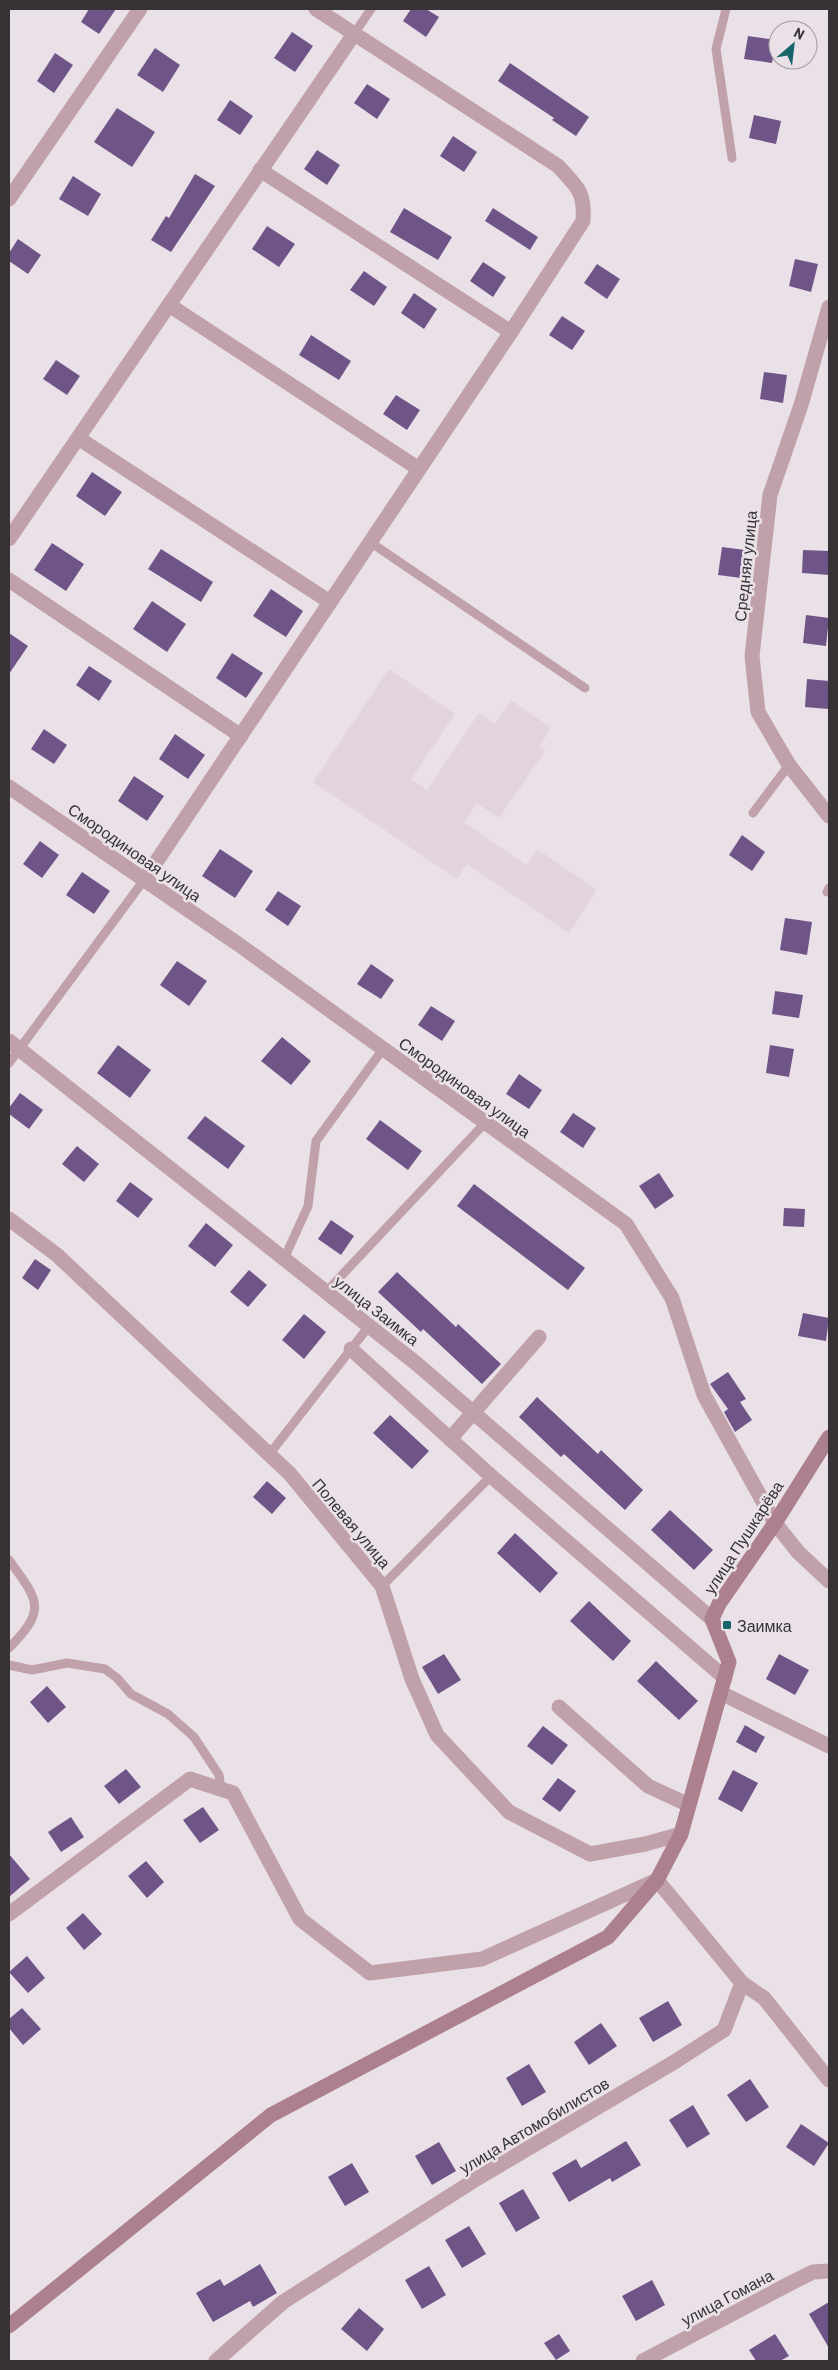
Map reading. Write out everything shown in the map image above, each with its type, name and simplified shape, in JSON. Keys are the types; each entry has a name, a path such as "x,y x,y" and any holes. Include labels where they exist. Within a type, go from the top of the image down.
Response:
{"street":[{"path":"9,199 140,9"},
{"path":"144,880 511,332 583,220 584,203 579,188 558,166 316,9"},
{"path":"9,539 354,34"},
{"path":"260,170 511,332"},
{"path":"169,305 419,469"},
{"name":"Средняя улица","path":"829,307 801,404 770,495 752,656 758,712 789,765 829,816"},
{"path":"78,438 330,602"},
{"path":"9,580 241,736"},
{"name":"Смородиновая улица","path":"9,787 383,1049 626,1224 672,1298 704,1395 775,1523 798,1552 829,1581"},
{"name":"улица Заимка","path":"13,1045 326,1292 474,1413 712,1619"},
{"name":"Полевая улица","path":"9,1219 57,1254 268,1456 290,1474 382,1586 412,1679 437,1735 509,1812 590,1854 645,1844 681,1834"},
{"path":"450,1439 539,1336"},
{"path":"351,1349 723,1686 829,1746"},
{"name":"улица Пушкарёва","path":"723,1686 730,1662 712,1619 719,1604 775,1523 829,1437"},
{"path":"9,2326 271,2115 608,1937 657,1880 681,1834 723,1686"},
{"path":"559,1707 648,1786 690,1805"},
{"path":"9,1914 190,1779 234,1793 300,1919 370,1973 482,1959 657,1880"},
{"path":"657,1880 742,1983 764,1998 829,2080"},
{"name":"улица Автомобилистов","path":"216,2361 283,2302 478,2178 676,2061 724,2030 742,1983"},
{"name":"улица Гомана","path":"643,2361 787,2284 813,2272 829,2271"}],"lane":[{"path":"354,34 370,9"},
{"path":"726,9 716,50 732,158"},
{"path":"370,542 586,688"},
{"path":"753,813 789,765"},
{"path":"9,1062 13,1045 144,880"},
{"path":"284,1259 308,1206 316,1141 383,1049"},
{"path":"326,1292 485,1123"},
{"path":"268,1456 368,1326"},
{"path":"382,1586 491,1476"},
{"path":"9,1560 32,1592 35,1607 34,1615 26,1631 9,1648"},
{"path":"9,1665 32,1670 67,1663 105,1669 117,1678 131,1694 168,1714 194,1737 219,1775 221,1789"}],"shaded area":[{"path":"389,669 455,714 411,779 427,790 479,713 495,724 511,700 551,728 539,747 545,751 499,818 477,803 464,822 526,865 537,849 597,890 569,933 467,864 457,879 313,782"}],"building":[{"path":"89,9 116,9 99,34 81,22"},
{"path":"411,9 426,9 439,17 426,37 403,21"},
{"path":"292,32 313,46 295,72 274,58"},
{"path":"748,36 768,39 768,62 744,59"},
{"path":"155,48 180,65 163,92 137,75"},
{"path":"55,53 73,65 54,93 37,81"},
{"path":"510,63 589,117 576,136 552,120 554,118 498,81"},
{"path":"367,84 390,99 377,119 354,103"},
{"path":"230,100 253,116 240,135 217,120"},
{"path":"117,108 155,132 132,167 94,142"},
{"path":"754,115 781,121 776,144 749,138"},
{"path":"453,136 477,152 464,172 440,156"},
{"path":"317,150 340,165 327,185 304,169"},
{"path":"195,174 215,186 171,252 151,240 166,216 169,218"},
{"path":"73,176 101,194 88,216 59,199"},
{"path":"404,208 452,237 438,260 390,232"},
{"path":"493,208 538,237 530,250 485,221"},
{"path":"267,226 295,244 279,267 252,249"},
{"path":"18,239 41,255 28,274 9,261 9,253"},
{"path":"795,259 818,264 811,292 789,286"},
{"path":"483,262 506,277 493,297 470,281"},
{"path":"597,264 620,279 607,299 584,283"},
{"path":"364,271 387,287 374,306 350,290"},
{"path":"414,293 437,309 424,329 401,313"},
{"path":"562,316 585,331 572,350 549,335"},
{"path":"311,335 351,361 339,380 299,355"},
{"path":"56,360 80,376 67,395 43,379"},
{"path":"764,372 787,375 783,403 760,399"},
{"path":"396,395 420,410 407,430 383,414"},
{"path":"92,472 122,492 105,516 76,496"},
{"path":"52,543 84,564 66,591 34,570"},
{"path":"722,547 745,550 741,578 718,575"},
{"path":"161,549 213,582 201,602 148,569"},
{"path":"803,550 829,551 829,575 802,573"},
{"path":"271,589 303,611 286,637 253,616"},
{"path":"152,601 186,624 167,652 133,629"},
{"path":"806,615 829,618 826,646 803,643"},
{"path":"9,633 28,646 9,674"},
{"path":"232,653 263,673 246,698 216,678"},
{"path":"89,666 112,681 99,701 76,685"},
{"path":"807,679 829,681 828,709 805,707"},
{"path":"44,729 67,745 54,764 31,749"},
{"path":"175,734 205,755 188,779 159,759"},
{"path":"134,776 164,796 147,821 118,801"},
{"path":"742,835 765,852 752,871 729,855"},
{"path":"40,841 59,855 42,878 23,864"},
{"path":"220,849 253,871 235,898 202,876"},
{"path":"82,872 110,891 94,914 66,895"},
{"path":"278,891 301,906 288,926 265,910"},
{"path":"785,918 812,922 807,955 780,950"},
{"path":"177,961 207,981 189,1006 160,985"},
{"path":"371,964 394,980 381,999 357,984"},
{"path":"775,991 803,995 799,1018 772,1014"},
{"path":"431,1006 455,1021 442,1041 418,1025"},
{"path":"282,1037 311,1061 291,1085 261,1061"},
{"path":"118,1045 151,1070 130,1098 97,1073"},
{"path":"770,1045 794,1049 789,1077 766,1073"},
{"path":"519,1074 542,1090 529,1109 506,1094"},
{"path":"20,1093 43,1110 29,1129 9,1114 9,1108"},
{"path":"573,1113 596,1128 583,1148 560,1132"},
{"path":"205,1116 245,1146 228,1169 187,1138"},
{"path":"380,1120 422,1151 408,1170 366,1139"},
{"path":"77,1146 99,1164 84,1182 62,1164"},
{"path":"659,1173 674,1196 655,1209 639,1186"},
{"path":"130,1182 153,1199 138,1218 116,1201"},
{"path":"474,1184 585,1268 568,1290 457,1206"},
{"path":"784,1208 805,1209 804,1227 783,1226"},
{"path":"331,1220 354,1236 341,1255 318,1239"},
{"path":"206,1223 233,1245 215,1267 188,1246"},
{"path":"35,1259 51,1270 38,1290 22,1278"},
{"path":"249,1270 267,1285 248,1307 230,1292"},
{"path":"397,1272 456,1327 458,1324 501,1364 482,1384 423,1329 421,1332 378,1292"},
{"path":"803,1313 829,1318 826,1341 798,1336"},
{"path":"304,1314 326,1332 304,1359 282,1340"},
{"path":"728,1372 746,1399 740,1402 752,1420 735,1432 724,1412 728,1409 710,1384"},
{"path":"537,1397 598,1454 601,1450 643,1490 625,1510 564,1454 561,1457 519,1417"},
{"path":"390,1415 429,1451 412,1469 373,1433"},
{"path":"267,1481 286,1498 272,1514 253,1497"},
{"path":"670,1510 713,1550 694,1570 651,1530"},
{"path":"515,1533 558,1573 540,1593 497,1553"},
{"path":"589,1601 631,1641 613,1661 570,1621"},
{"path":"444,1654 461,1680 438,1694 422,1667"},
{"path":"779,1654 809,1670 795,1695 766,1679"},
{"path":"656,1661 698,1701 679,1720 637,1681"},
{"path":"47,1686 66,1707 48,1723 30,1702"},
{"path":"745,1725 765,1737 756,1753 736,1742"},
{"path":"543,1726 568,1745 552,1765 527,1746"},
{"path":"126,1769 141,1787 119,1804 104,1786"},
{"path":"733,1770 758,1783 742,1812 718,1799"},
{"path":"558,1778 576,1791 560,1812 542,1799"},
{"path":"203,1807 219,1830 200,1843 183,1820"},
{"path":"71,1817 84,1837 61,1852 48,1832"},
{"path":"9,1854 30,1879 9,1897"},
{"path":"146,1861 164,1882 147,1898 128,1876"},
{"path":"83,1913 102,1934 84,1950 66,1928"},
{"path":"27,1956 45,1978 28,1993 9,1972"},
{"path":"668,2001 682,2025 653,2042 639,2018"},
{"path":"22,2008 41,2029 23,2045 9,2028 9,2019"},
{"path":"601,2023 617,2046 589,2065 574,2042"},
{"path":"529,2064 546,2092 522,2106 506,2078"},
{"path":"750,2079 769,2107 746,2122 727,2095"},
{"path":"693,2105 710,2134 687,2148 669,2120"},
{"path":"801,2124 829,2143 814,2166 786,2147"},
{"path":"626,2141 641,2165 612,2182 610,2178 569,2202 552,2173 576,2159 581,2168"},
{"path":"439,2142 456,2171 432,2185 415,2156"},
{"path":"352,2163 369,2192 345,2206 328,2177"},
{"path":"523,2189 540,2218 516,2232 499,2203"},
{"path":"469,2226 486,2254 462,2268 445,2240"},
{"path":"260,2264 277,2293 253,2307 250,2301 213,2322 196,2293 220,2279 224,2286"},
{"path":"429,2266 446,2295 422,2309 405,2280"},
{"path":"652,2280 665,2305 636,2321 622,2296"},
{"path":"829,2302 829,2348 809,2314"},
{"path":"359,2308 384,2329 367,2351 341,2329"},
{"path":"559,2334 570,2351 556,2360 544,2343"},
{"path":"775,2334 789,2356 780,2361 756,2361 749,2350"}],"place":[{"name":"Заимка","path":"727,1625"}]}
